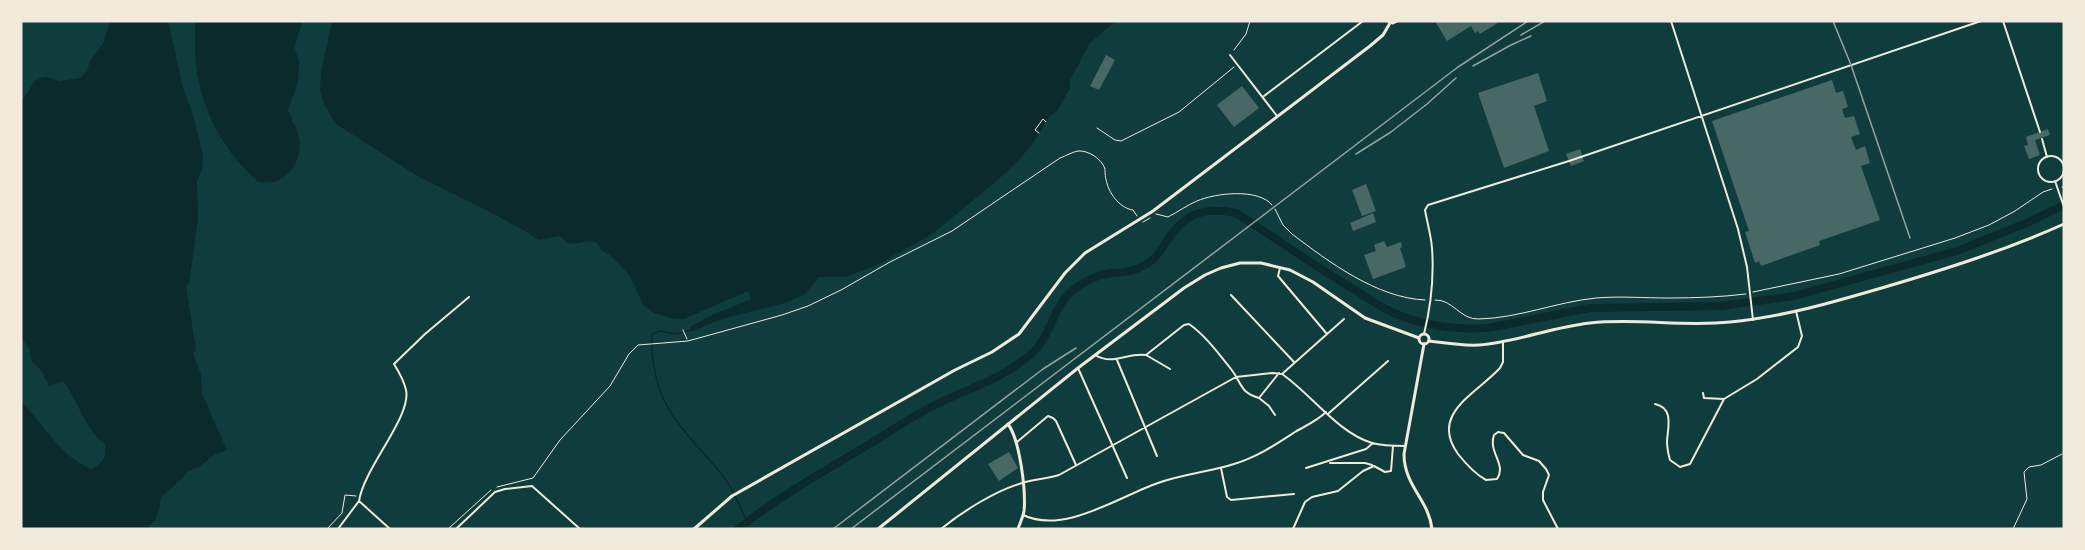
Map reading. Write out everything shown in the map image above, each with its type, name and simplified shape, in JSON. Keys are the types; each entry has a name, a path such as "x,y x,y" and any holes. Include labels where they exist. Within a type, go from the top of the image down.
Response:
{"main road":[{"path":"694,529 732,496 955,370 992,352 1019,334 1065,273 1085,253 1153,211 1370,46 1383,35 1389,22 1396,21"},
{"path":"1432,529 1423,502 1406,475 1404,465 1405,447 1424,344 1429,341 1478,345 1601,322 1706,325 1753,320 1796,311 1950,268 2022,243 2064,224"},
{"path":"878,529 1078,368 1184,288 1205,275 1240,263 1261,263 1290,270 1313,282 1365,318 1419,338 1424,344"},
{"path":"1419,338 1424,334 1429,336 1429,341"},
{"path":"1008,424 1017,442 1022,483 1023,515 1018,529"}],"street":[{"path":"1264,96 1363,21"},
{"path":"1671,21 1738,230 1747,267 1753,320"},
{"path":"1424,334 1428,314 1432,258 1425,210 1428,205 1702,116 1981,21"},
{"path":"2003,21 2040,132"},
{"path":"1230,55 1264,96 1277,116"},
{"path":"2042,139 2048,157"},
{"path":"2054,156 2063,164 2064,171 2055,181 2047,181 2040,174 2041,162 2054,156"},
{"path":"2055,181 2064,207"},
{"path":"1280,267 1278,276 1327,334"},
{"path":"1231,295 1294,362"},
{"path":"338,529 360,499 373,465 403,411 407,392 394,364 469,297"},
{"path":"1656,404 1662,407 1670,418 1667,440 1670,460 1675,465 1685,467 1694,460 1724,399 1757,379 1798,347 1802,336 1796,311"},
{"path":"1259,398 1281,374 1344,319"},
{"path":"1146,355 1184,325 1190,324 1230,367 1243,389 1269,406 1275,415"},
{"path":"1503,342 1503,362 1500,368 1466,398 1456,411 1449,423 1448,436 1466,463 1486,480 1493,481 1501,473 1492,447 1494,435 1498,432 1504,433 1523,455 1539,461 1549,475 1543,492 1543,500 1558,529"},
{"path":"1095,355 1117,360 1137,354 1146,355 1170,369"},
{"path":"1117,360 1157,456"},
{"path":"1023,515 1031,519 1045,520 1081,515 1156,483 1221,468 1262,454 1327,412 1388,361"},
{"path":"1078,368 1127,478"},
{"path":"941,529 970,508 1022,483 1048,478 1076,465 1236,377 1281,374 1350,431 1373,443 1405,447"},
{"path":"1703,393 1704,398 1724,399"},
{"path":"1017,442 1048,416 1051,417 1056,421 1076,465"},
{"path":"1306,468 1366,449 1373,443"},
{"path":"1327,462 1365,463 1385,472 1391,471 1393,446"},
{"path":"1293,529 1305,502 1312,497 1338,491 1363,471 1374,466"},
{"path":"1221,468 1227,497 1231,500 1294,494"},
{"path":"456,529 495,492 532,486 580,529"},
{"path":"360,499 390,529"}],"path":[{"path":"1230,55 1246,34 1250,21"},
{"path":"1097,128 1115,140 1121,141 1179,112 1237,65"},
{"path":"1039,133 1035,130 1043,119 1046,122"},
{"path":"448,529 489,491 500,485 514,484 533,478 560,440 610,386 629,354 642,344 688,341 782,315 841,291 890,262 952,231 1060,158 1081,150 1090,153 1105,168 1106,181 1116,199 1124,207 1133,210 1138,217"},
{"path":"1754,292 1839,274 1955,238 1989,225 2015,211 2035,196 2052,189"},
{"path":"1142,222 1156,214 1168,217 1193,202 1218,195 1261,196 1272,205"},
{"path":"1275,209 1283,225 1292,234 1362,281 1407,298 1425,300"},
{"path":"1437,300 1445,301 1463,315 1477,320 1595,298 1695,298 1744,294"},
{"path":"683,330 688,341"},
{"path":"2013,529 2027,499 2024,472 2029,467 2041,465 2062,454"},
{"path":"327,529 342,513 345,495 360,499"}],"water":[{"path":"110,21 167,21 170,28 182,85 193,115 203,155 202,170 197,181 198,219 189,284 186,286 196,350 193,354 201,374 202,394 227,450 214,455 200,466 187,472 162,496 156,519 149,529 21,529 21,401 61,448 91,469 105,457 105,445 87,423 63,381 49,386 41,370 32,362 29,348 21,338 21,102 35,81 41,78 60,81 80,78 87,71 90,61 103,44"},
{"path":"195,21 303,21 294,46 299,61 298,82 288,110 298,134 300,150 296,163 283,178 272,182 258,182 236,159 218,133 200,89 196,60"},
{"path":"332,21 1123,21 1112,24 1090,43 1070,80 1070,88 1057,111 1049,117 1036,139 1019,160 932,234 877,265 845,277 819,277 805,294 785,303 722,319 692,331 690,327 710,316 751,299 748,291 684,319 654,313 644,306 630,276 596,243 588,241 571,244 560,236 538,240 490,212 419,177 336,124 324,104 320,91 321,72"}],"building":[{"path":"1435,21 1501,21 1480,34 1478,31 1475,33 1471,26 1447,41"},
{"path":"1106,55 1115,60 1099,90 1090,86"},
{"path":"1538,73 1547,101 1534,106 1549,151 1504,168 1478,93"},
{"path":"1832,80 1836,93 1843,91 1848,107 1842,109 1845,118 1854,116 1860,134 1851,137 1856,150 1865,146 1870,163 1861,166 1880,220 1819,241 1820,245 1761,266 1759,261 1755,263 1745,232 1749,231 1712,121"},
{"path":"1242,86 1259,108 1234,127 1217,105"},
{"path":"2048,129 2050,135 2035,140 2040,155 2029,159 2024,146 2028,145 2026,137"},
{"path":"1580,149 1584,161 1571,166 1566,154"},
{"path":"1366,184 1376,211 1362,216 1352,190"},
{"path":"1373,213 1376,222 1353,231 1350,223"},
{"path":"1384,241 1387,247 1401,242 1402,247 1400,248 1406,267 1373,279 1364,255 1376,251 1374,245"},
{"path":"1009,452 1018,468 999,481 988,464"}],"waterway":[{"path":"738,529 785,495 912,418 1010,370 1038,347 1061,304 1073,290 1101,275 1134,270 1149,263 1173,232 1195,214 1214,211 1236,213 1394,313 1428,324 1452,328 1488,328 1590,308 1721,306 1794,296 1957,251 2064,205"},
{"path":"691,330 677,334 660,331 652,334 652,354 658,384 671,414 728,482 747,522"}],"railway":[{"path":"851,529 1458,67 1528,21"},
{"path":"1521,35 1545,21"},
{"path":"1833,21 1851,65 1910,238"},
{"path":"1473,66 1531,36"},
{"path":"1356,154 1391,132 1456,78"},
{"path":"833,529 1043,369 1076,348"}]}
